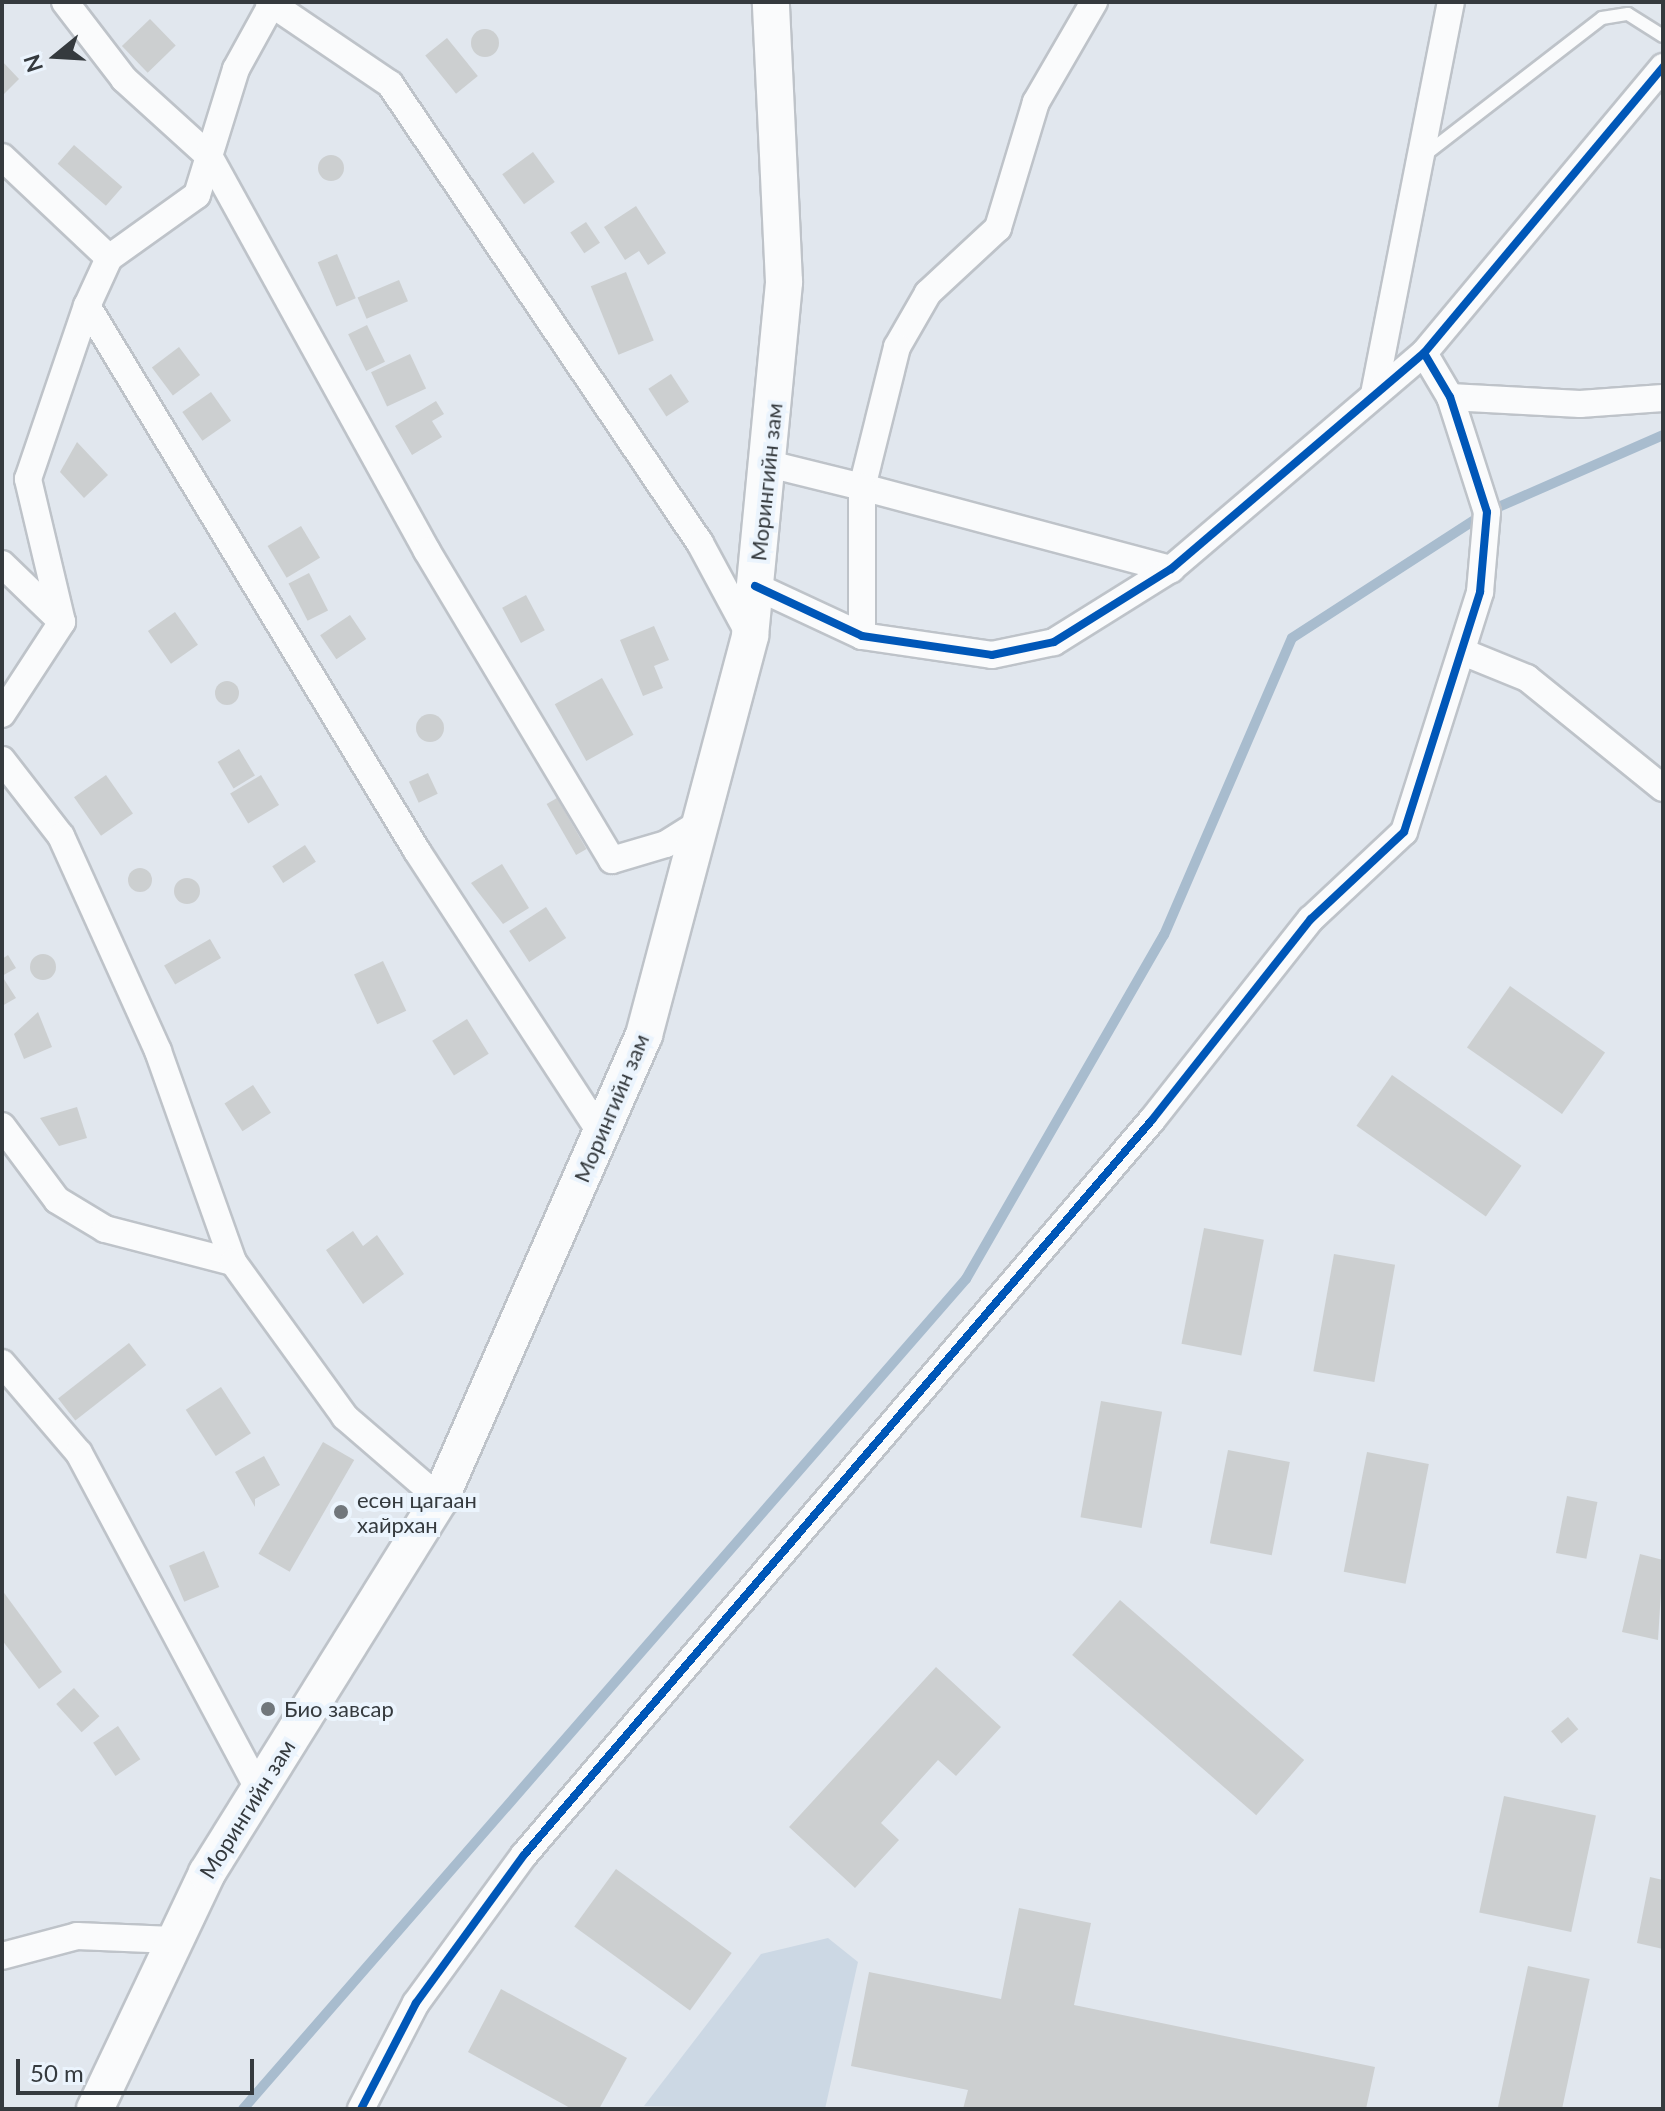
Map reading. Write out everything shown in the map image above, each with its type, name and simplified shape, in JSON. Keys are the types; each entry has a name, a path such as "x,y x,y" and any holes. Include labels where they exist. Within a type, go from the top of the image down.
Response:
{"main road":[{"name":"Морингийн зам","path":"95,2109 173,1940 259,1790 440,1499 644,1035 750,636 769,464 784,282 771,2"}],"street":[{"path":"65,2 124,79 209,156 427,551 612,860 666,844 699,823"},
{"path":"862,636 862,487 897,347 928,293 998,228 1036,102 1094,2"},
{"path":"1374,394 1451,2"},
{"path":"2,714 62,622 28,479 87,306 109,258 197,195 236,69 272,4 390,84 700,543 750,636"},
{"path":"755,586 862,636 992,655 1054,642 1171,569 1424,353 1663,67"},
{"path":"2,157 109,258"},
{"path":"87,306 417,851 601,1133"},
{"path":"361,2109 416,2003 524,1855 1152,1120 1311,919 1404,832 1480,592 1487,512 1450,397 1424,353"},
{"path":"1450,397 1580,404 1663,398"},
{"path":"769,464 1171,569"},
{"path":"2,564 62,622"},
{"path":"1463,652 1527,678 1663,788"},
{"path":"2,760 61,836 158,1051 233,1262 345,1417 440,1499"},
{"path":"2,1126 57,1200 105,1229 233,1262"},
{"path":"2,1363 79,1453 259,1790"},
{"path":"2,1956 77,1936 173,1940"}],"lane":[{"path":"1420,159 1602,18 1628,14 1663,36"}],"shaded area":[{"path":"828,1938 858,1962 825,2109 644,2106 761,1954"}],"building":[{"path":"150,19 176,46 148,73 122,46"},
{"path":"485,29 495,33 499,43 495,53 485,57 475,53 471,43 475,33"},
{"path":"447,38 478,76 456,94 425,56"},
{"path":"2,61 19,79 2,96"},
{"path":"74,145 122,187 106,206 58,164"},
{"path":"533,152 555,182 524,204 502,174"},
{"path":"331,155 340,159 344,168 340,177 331,181 322,177 318,168 322,159"},
{"path":"636,206 666,253 648,265 639,251 625,260 604,227"},
{"path":"586,222 600,243 584,253 570,233"},
{"path":"337,254 356,298 336,306 318,262"},
{"path":"626,272 654,341 618,355 591,286"},
{"path":"399,280 408,301 367,319 358,298"},
{"path":"367,325 385,362 366,371 348,334"},
{"path":"179,347 200,375 173,395 152,367"},
{"path":"410,354 426,388 387,407 371,372"},
{"path":"671,374 689,402 666,416 648,389"},
{"path":"211,392 231,421 202,441 182,412"},
{"path":"436,401 444,414 432,421 442,437 412,455 395,426"},
{"path":"77,442 108,475 84,498 60,472"},
{"path":"301,526 320,558 287,578 268,546"},
{"path":"309,573 328,610 308,621 289,583"},
{"path":"526,595 545,630 521,643 502,608"},
{"path":"175,612 198,645 171,664 148,631"},
{"path":"350,615 366,639 336,659 320,635"},
{"path":"654,626 669,660 654,666 663,688 643,696 620,640"},
{"path":"602,678 634,735 586,761 555,704"},
{"path":"227,681 236,684 239,693 236,702 227,705 218,702 215,693 218,684"},
{"path":"430,714 440,718 444,728 440,738 430,742 420,738 416,728 420,718"},
{"path":"239,749 255,776 234,788 218,762"},
{"path":"428,773 438,794 419,803 409,782"},
{"path":"106,775 133,814 101,836 74,797"},
{"path":"261,775 279,805 248,824 230,794"},
{"path":"557,798 586,849 576,855 547,804"},
{"path":"305,845 316,862 283,883 272,866"},
{"path":"502,864 529,908 503,924 471,883"},
{"path":"140,868 151,875 152,880 145,891 140,892 129,885 128,880 135,869"},
{"path":"187,878 196,882 200,891 196,900 187,904 178,900 174,891 178,882"},
{"path":"546,907 566,938 529,962 509,931"},
{"path":"210,939 221,958 175,985 164,966"},
{"path":"43,954 52,958 56,967 52,976 43,980 34,976 30,967 34,958"},
{"path":"8,955 16,968 2,976 2,959"},
{"path":"383,961 406,1011 377,1024 354,975"},
{"path":"2,976 16,998 2,1006"},
{"path":"1510,986 1605,1053 1562,1114 1467,1047"},
{"path":"38,1012 52,1047 24,1059 14,1034"},
{"path":"467,1019 489,1054 454,1075 432,1041"},
{"path":"1392,1075 1521,1166 1486,1216 1356,1126"},
{"path":"253,1085 271,1113 242,1131 224,1104"},
{"path":"77,1107 87,1138 59,1146 40,1118"},
{"path":"1204,1228 1264,1240 1241,1355 1181,1344"},
{"path":"353,1231 363,1246 377,1235 404,1274 363,1304 326,1250"},
{"path":"1334,1254 1395,1265 1374,1382 1313,1371"},
{"path":"129,1343 146,1365 75,1420 58,1398"},
{"path":"221,1387 251,1433 216,1456 186,1410"},
{"path":"1101,1401 1162,1412 1142,1528 1081,1517"},
{"path":"323,1442 354,1460 290,1572 258,1554"},
{"path":"1228,1450 1290,1462 1272,1555 1210,1543"},
{"path":"1367,1452 1429,1464 1406,1584 1344,1572"},
{"path":"264,1456 280,1485 255,1499 255,1507 235,1472"},
{"path":"1567,1496 1597,1502 1586,1559 1556,1553"},
{"path":"204,1551 219,1587 184,1602 169,1566"},
{"path":"1640,1554 1663,1560 1658,1640 1622,1632"},
{"path":"2,1590 62,1672 39,1689 2,1640"},
{"path":"1120,1600 1304,1760 1256,1815 1072,1655"},
{"path":"936,1667 1001,1727 956,1776 938,1760 881,1823 899,1840 855,1888 789,1827"},
{"path":"74,1688 99,1716 82,1732 56,1704"},
{"path":"1568,1717 1578,1729 1561,1743 1551,1731"},
{"path":"118,1726 140,1759 115,1776 93,1743"},
{"path":"1504,1796 1596,1816 1571,1932 1479,1912"},
{"path":"616,1869 732,1953 690,2010 574,1926"},
{"path":"1650,1877 1663,1880 1663,1949 1637,1943"},
{"path":"1019,1908 1091,1923 1074,2005 1375,2067 1366,2109 963,2109 968,2090 851,2066 869,1972 1001,1999"},
{"path":"1528,1966 1590,1979 1562,2109 1498,2109"},
{"path":"501,1989 627,2058 599,2109 572,2109 468,2052"}],"waterway":[{"path":"243,2109 966,1279 1164,935 1292,638 1487,512 1663,435"}],"cycle path":[{"path":"755,586 862,636 992,655 1054,642 1171,569 1424,353 1663,67"},
{"path":"361,2109 416,2003 524,1855 1152,1120 1311,919 1404,832 1480,592 1487,512 1450,397 1424,353"}],"place":[{"name":"есөн цагаан хайрхан","path":"341,1512"},
{"name":"Био завсар","path":"268,1709"}]}
